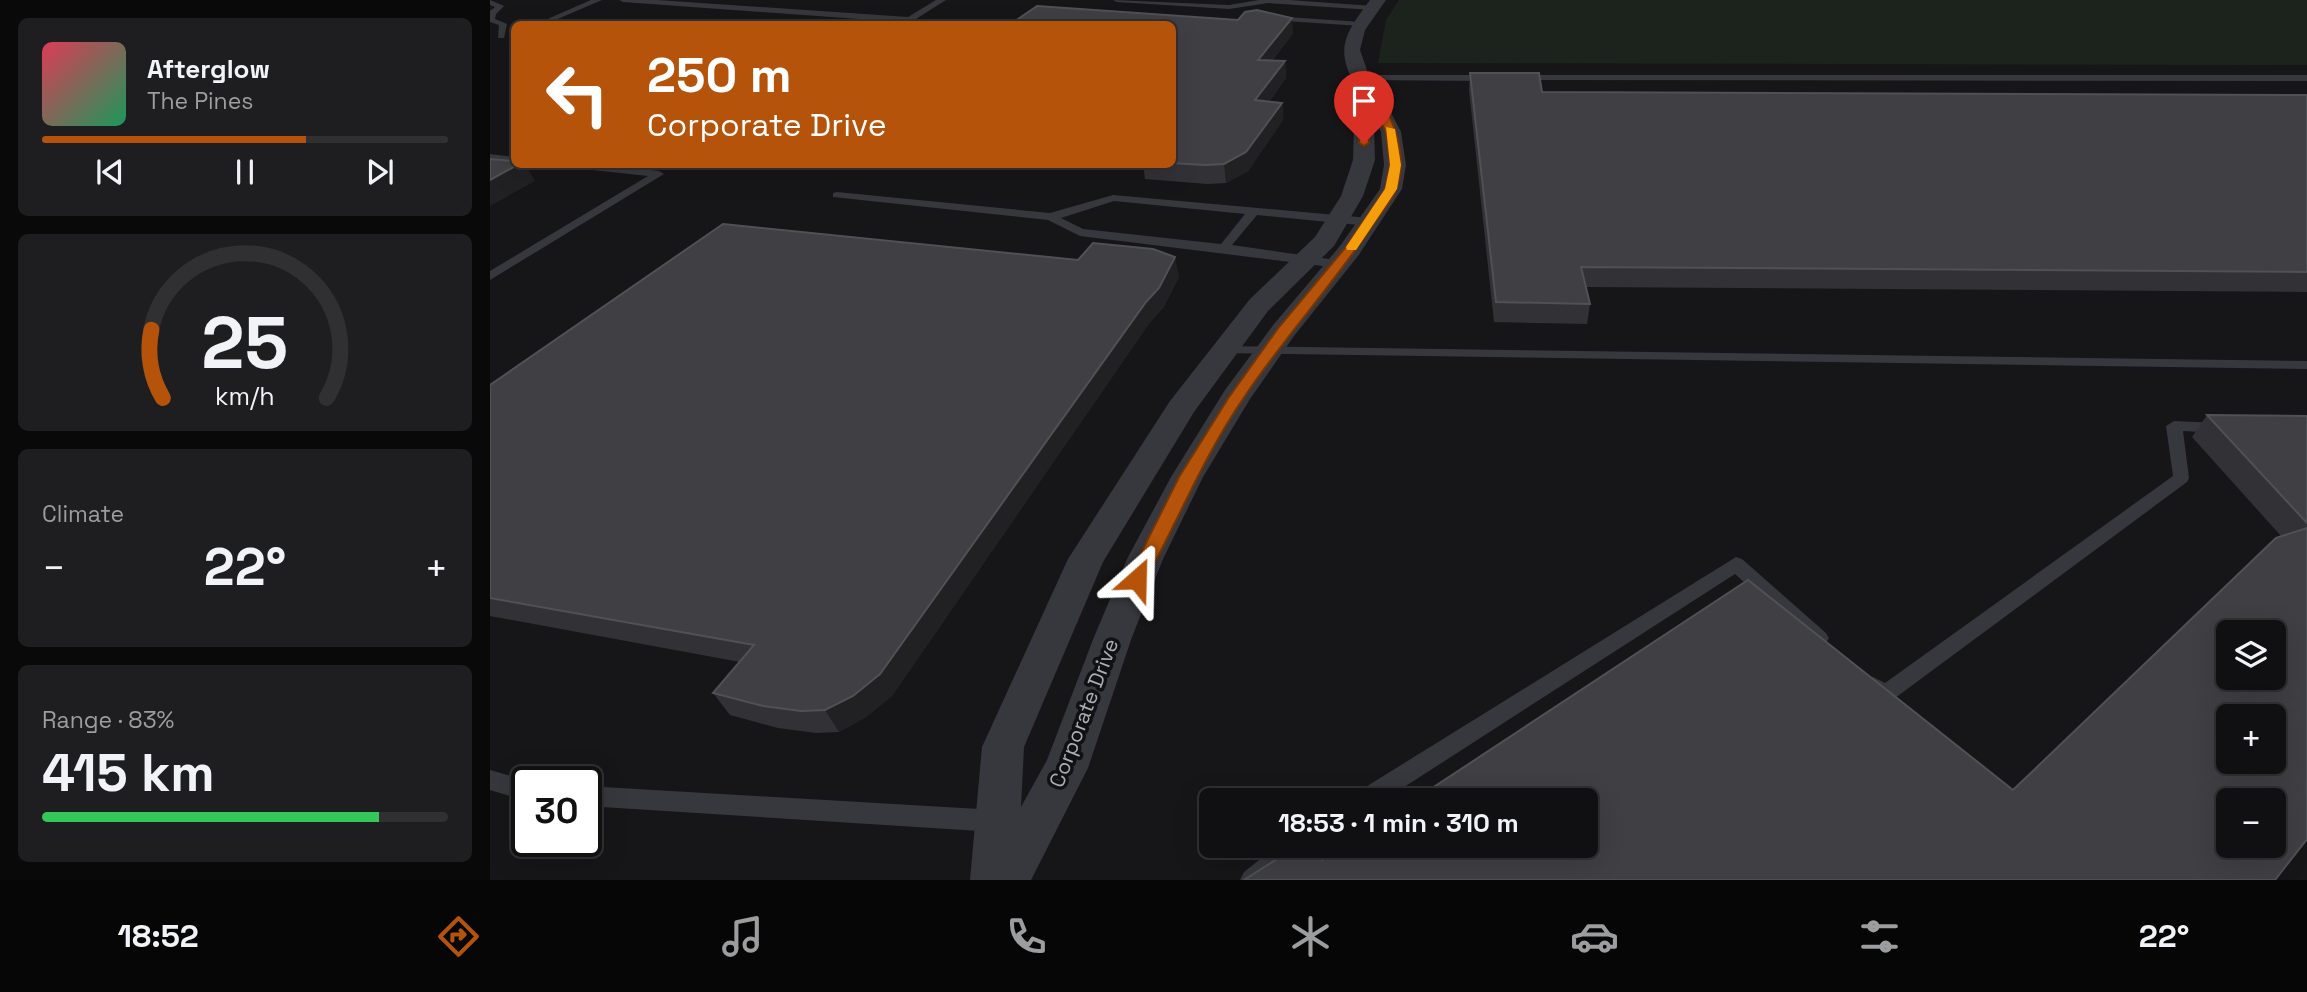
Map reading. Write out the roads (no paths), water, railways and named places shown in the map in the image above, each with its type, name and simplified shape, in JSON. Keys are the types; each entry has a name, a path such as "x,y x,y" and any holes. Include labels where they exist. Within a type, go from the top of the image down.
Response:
{"street":[{"name":"Corporate Drive","path":"994,880 1003,747 1086,559 1181,408 1259,305 1325,241 1354,221 1391,189 1395,165 1391,132 1370,89 1360,78 1351,50 1362,24 1375,4"},
{"name":"Corporate Drive","path":"1006,880 1066,768 1113,637 1145,559 1187,477 1236,397 1339,264 1354,221"}],"lane":[{"path":"547,21 598,0"},
{"path":"623,0 893,21"},
{"path":"908,21 942,0"},
{"path":"1117,0 1229,7 1268,1 1375,4"},
{"path":"490,2 500,6 492,13 491,20 503,24 506,37 490,36"},
{"path":"1229,7 1255,16"},
{"path":"1268,17 1362,24"},
{"path":"1360,78 1501,78"},
{"path":"1515,78 2307,78"},
{"path":"490,157 511,160"},
{"path":"490,276 659,174 603,168"},
{"path":"837,195 1051,217 1080,232 1339,264"},
{"path":"1051,217 1113,198 1354,221"},
{"path":"1224,248 1253,212"},
{"path":"1225,350 2307,365"},
{"path":"1864,677 1884,695 2181,478 2174,426 2240,429"},
{"path":"1383,788 1736,564 1834,651"},
{"path":"490,780 511,786"},
{"path":"602,797 998,821"},
{"path":"1252,880 1280,858"}]}
